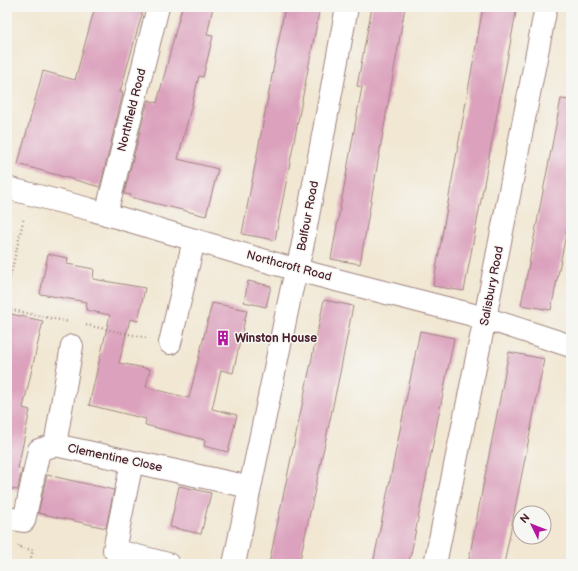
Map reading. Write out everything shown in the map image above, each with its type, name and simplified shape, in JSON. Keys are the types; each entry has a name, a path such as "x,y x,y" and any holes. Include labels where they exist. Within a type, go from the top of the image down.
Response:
{"street":[{"name":"Northfield Road","path":"106,214 158,7"},
{"name":"Balfour Road","path":"234,564 297,270 347,7"},
{"name":"Salisbury Road","path":"435,564 546,7"},
{"name":"Northcroft Road","path":"7,188 106,214 297,270 485,318 571,346"},
{"path":"170,343 194,240"},
{"name":"Clementine Close","path":"72,346 55,445 250,487"},
{"path":"7,518 24,521 39,450 55,445"},
{"path":"132,462 114,550 168,564"}],"path":[{"path":"7,291 29,193"},
{"path":"7,309 76,323"},
{"path":"84,325 170,343"}],"building":[{"path":"95,7 144,7 120,92 123,93 100,187 18,164 43,71 75,80"},
{"path":"182,7 213,7 207,35 213,36 203,77 199,76 178,159 218,169 206,216 130,197 131,195 124,194 148,100 157,103"},
{"path":"285,7 320,7 275,240 242,234"},
{"path":"372,7 405,7 360,264 331,259 362,87 357,86"},
{"path":"483,7 517,7 464,291 433,286"},
{"path":"561,99 571,100 571,209 551,310 521,305"},
{"path":"48,254 68,258 67,264 94,269 93,279 145,288 138,321 130,319 119,363 150,369 146,387 189,398 212,303 247,310 233,373 221,370 212,409 237,415 228,452 204,446 205,440 145,425 146,419 89,405 110,315 86,310 87,302 40,294"},
{"path":"248,281 271,286 266,307 244,302"},
{"path":"324,300 353,306 340,373 299,564 269,564"},
{"path":"11,314 43,321 23,408 30,410 18,468 22,469 18,490 7,488 7,332"},
{"path":"420,331 454,338 411,554 408,564 373,564"},
{"path":"509,352 544,359 516,505 512,505 512,524 504,564 468,564"},
{"path":"47,475 114,490 106,528 38,513"},
{"path":"179,486 211,493 201,534 170,527"}],"place":[{"name":"Winston House","path":"223,338"}]}
